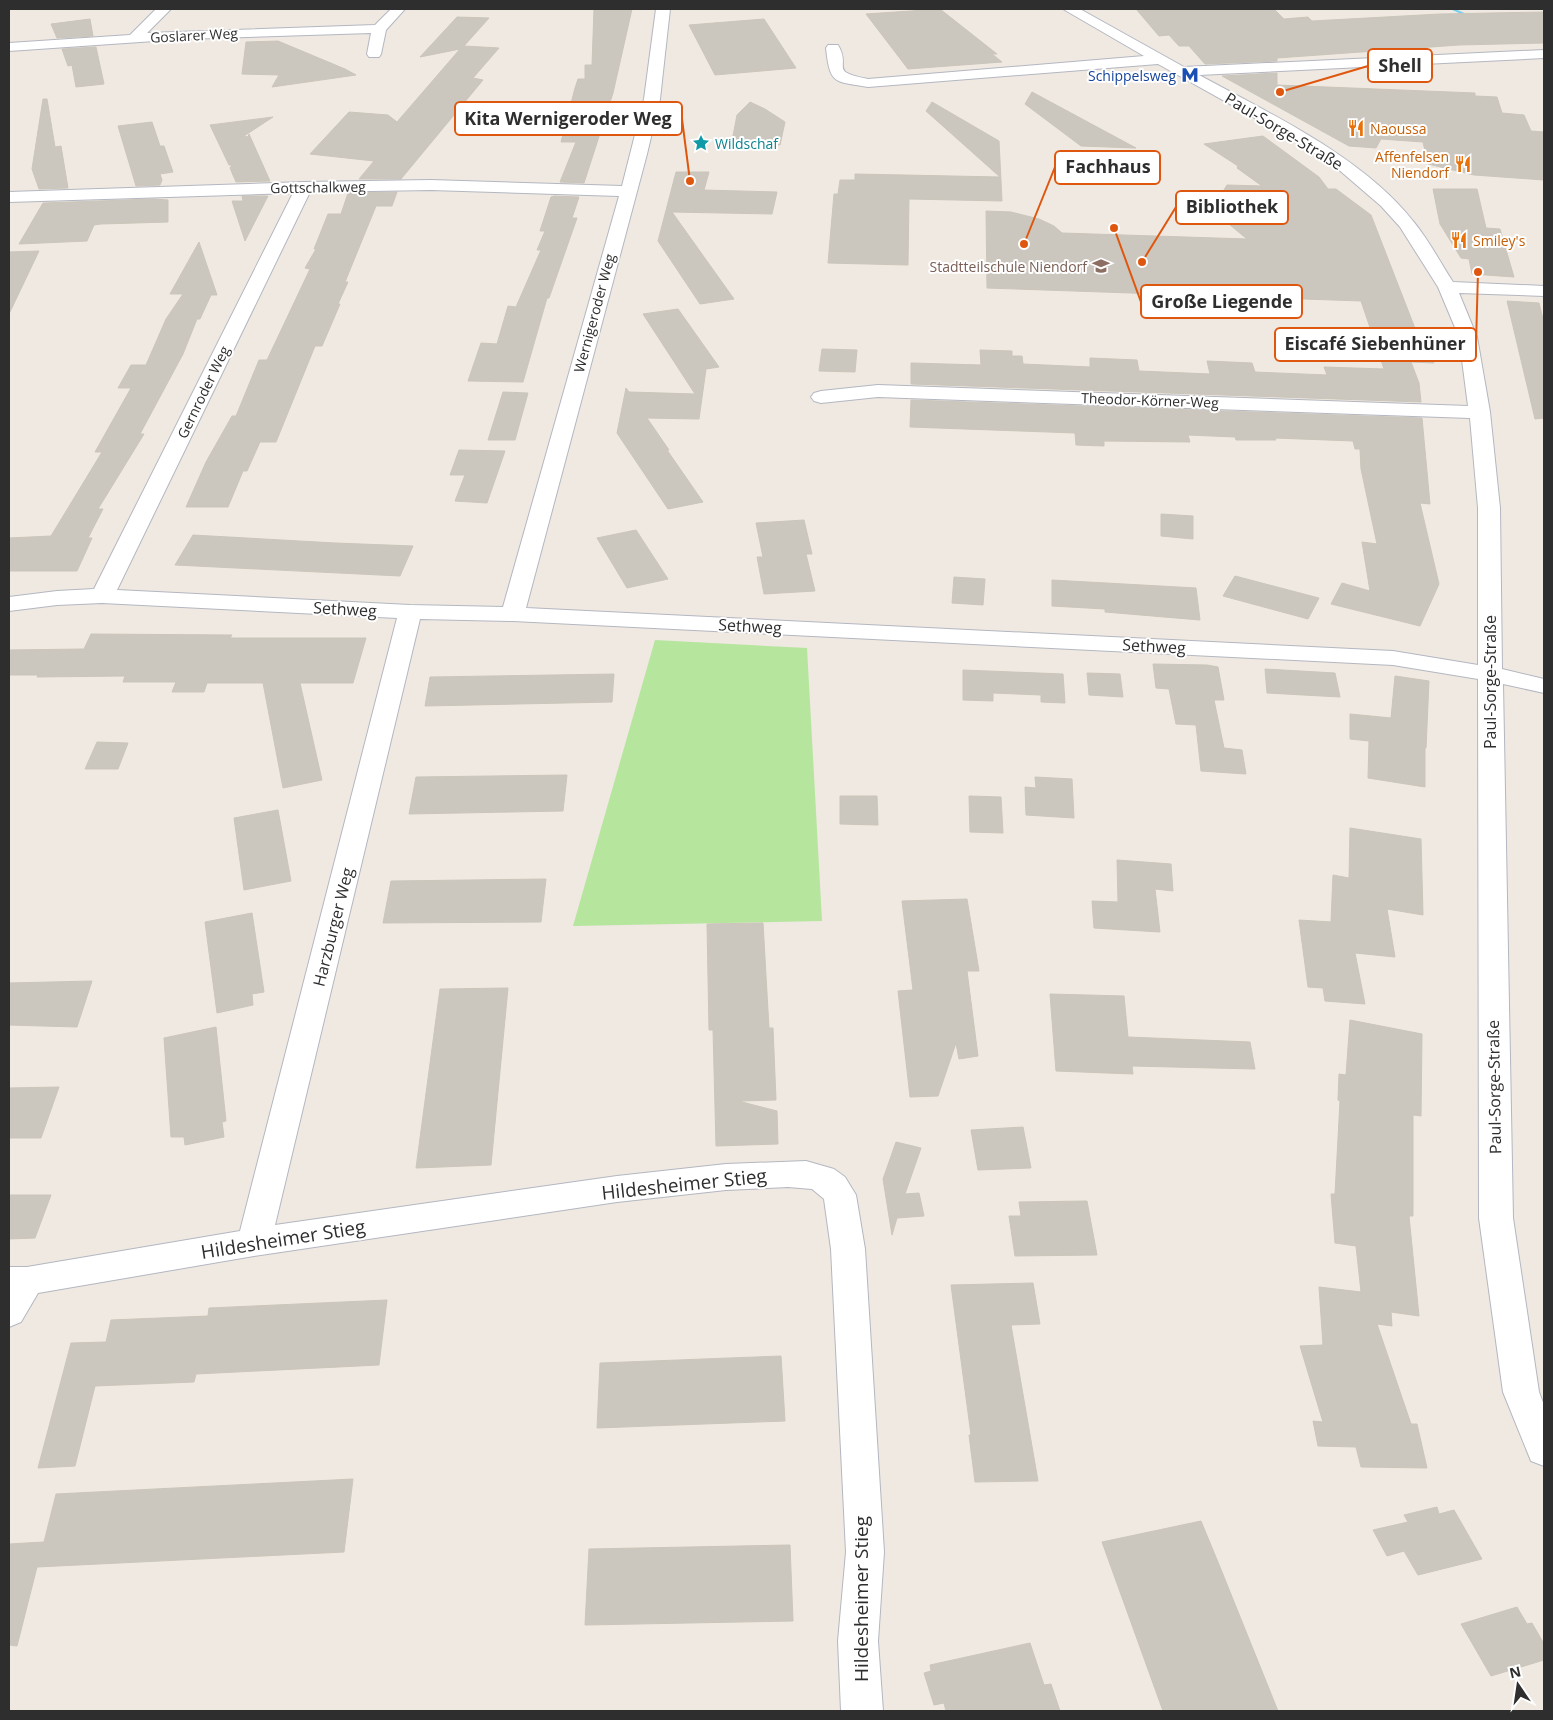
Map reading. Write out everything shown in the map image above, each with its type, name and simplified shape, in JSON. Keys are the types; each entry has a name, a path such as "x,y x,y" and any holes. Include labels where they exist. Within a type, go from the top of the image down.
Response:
{"street":[{"path":"134,38 164,9"},
{"path":"374,54 379,29 398,9"},
{"name":"Wernigeroder Weg","path":"513,614 639,154 652,99 663,9"},
{"name":"Paul-Sorge-Straße","path":"1071,9 1088,9"},
{"name":"Paul-Sorge-Straße","path":"1071,9 1304,139 1344,166 1387,202 1407,224 1447,287 1468,337 1480,412 1490,508 1496,1218 1521,1392 1544,1449"},
{"name":"Goslarer Weg","path":"9,47 134,38 295,30 379,29"},
{"path":"833,48 836,71 842,78 868,83 1160,59"},
{"path":"1183,72 1544,54"},
{"name":"Gottschalkweg","path":"10,198 304,187 431,185 628,191"},
{"name":"Gernroder Weg","path":"102,596 304,187"},
{"path":"1447,287 1544,290"},
{"name":"Theodor-Körner-Weg","path":"821,397 878,391 1480,412"},
{"name":"Sethweg","path":"9,604 56,598 102,596 410,612 513,614 1394,658 1490,674 1544,686"},
{"name":"Harzburger Weg","path":"254,1242 410,612"},
{"name":"Hildesheimer Stieg","path":"18,1281 254,1242 617,1189 726,1177 806,1174 822,1178 833,1186 840,1195 844,1207 865,1552 858,1641 862,1711"},
{"path":"9,1312 18,1281"}],"green space":[{"path":"655,640 807,648 822,921 573,926"}],"building":[{"path":"594,9 632,9 613,93 584,183 560,182 576,142 561,142 575,88 578,79 585,79 585,65 592,65"},
{"path":"940,9 997,54 992,54 1002,62 908,69 866,14"},
{"path":"1136,9 1274,9 1284,19 1308,17 1312,21 1440,14 1544,12 1544,43 1459,45 1277,58 1277,61 1205,64 1189,46 1179,46 1169,35 1159,36"},
{"path":"457,17 489,18 464,46 499,48 473,78 483,80 401,179 359,179 374,161 310,154 349,112 388,115 397,122 460,49 420,57"},
{"path":"90,19 93,36 57,38 51,24"},
{"path":"764,19 796,68 715,75 689,25"},
{"path":"278,41 356,75 272,87 279,75 242,74 246,42"},
{"path":"96,47 104,84 76,87 72,65 68,66 62,49"},
{"path":"1277,73 1277,85 1475,93 1475,96 1497,97 1502,113 1524,115 1531,131 1544,132 1544,180 1474,175 1428,164 1423,142 1381,139 1376,148 1349,146 1222,76"},
{"path":"1032,92 1136,148 1081,146 1025,104"},
{"path":"43,99 47,99 55,147 61,146 68,188 39,189 32,169"},
{"path":"750,102 785,122 780,145 732,141 737,115"},
{"path":"932,102 999,141 1002,201 909,199 908,265 828,263 834,194 838,194 840,180 855,180 855,174 1000,177 926,111"},
{"path":"273,117 244,136 248,137 249,134 270,181 236,182 230,168 232,165 229,165 210,125"},
{"path":"152,122 160,146 164,146 173,172 160,174 162,180 160,185 136,186 118,126"},
{"path":"1263,136 1319,177 1328,189 1336,189 1371,215 1418,336 1424,336 1434,363 1411,362 1419,383 1421,402 911,384 911,363 981,365 980,350 1012,351 1012,356 1022,356 1023,364 1090,367 1090,358 1137,360 1139,371 1210,374 1207,361 1252,363 1255,372 1327,375 1324,367 1384,369 1361,301 987,288 986,211 1011,212 1039,219 1054,226 1062,233 1247,239 1212,210 1227,185 1262,186 1237,168 1238,166 1204,144"},
{"path":"676,172 709,172 704,190 777,192 772,214 672,212 734,299 700,304 658,241"},
{"path":"1433,189 1477,189 1486,228 1500,229 1514,277 1472,274 1469,259 1461,258 1440,224"},
{"path":"397,192 392,206 376,206 345,282 348,282 338,304 340,304 322,346 315,346 276,442 260,442 247,471 243,471 228,507 186,507 206,462 232,416 236,416 259,360 267,360 310,269 305,268 316,249 314,249 328,214 341,214 348,193"},
{"path":"242,196 268,196 245,241 232,201 243,201"},
{"path":"551,197 579,197 572,218 577,218 549,298 547,298 523,382 468,381 481,343 497,344 508,306 516,307 541,250 537,250 545,231 540,231"},
{"path":"168,200 168,222 94,225 87,241 19,244 43,203"},
{"path":"199,242 217,295 211,295 200,319 197,319 183,354 140,434 144,434 98,509 103,509 88,538 92,538 77,571 9,571 9,538 51,536 102,452 95,452 131,388 118,388 131,365 146,365 166,319 183,294 170,294"},
{"path":"39,251 9,314 9,252"},
{"path":"1507,301 1539,303 1544,323 1544,418 1535,419"},
{"path":"678,309 719,367 706,369 699,419 647,418 703,502 668,509 617,433 626,388 629,392 695,394 643,314"},
{"path":"822,349 857,350 855,372 819,371"},
{"path":"503,392 528,393 515,440 488,440"},
{"path":"911,400 1422,418 1430,504 1420,503 1439,584 1420,626 1331,604 1342,583 1370,591 1362,542 1377,544 1361,469 1360,449 1355,449 1353,441 1275,438 1276,440 1236,440 1235,437 1188,435 1190,442 1104,441 1104,446 1076,445 1075,433 910,427"},
{"path":"459,450 505,451 487,503 455,501 465,475 450,475"},
{"path":"1161,514 1193,516 1193,539 1161,536"},
{"path":"804,520 812,554 806,554 815,591 764,594 757,557 763,557 756,523"},
{"path":"636,530 668,579 627,588 597,538"},
{"path":"193,535 413,546 400,576 175,565"},
{"path":"1235,576 1319,598 1308,619 1223,596"},
{"path":"954,577 985,579 983,605 952,603"},
{"path":"1052,580 1196,588 1200,620 1105,612 1105,609 1052,606"},
{"path":"91,634 232,635 230,638 366,638 353,683 300,683 322,780 283,788 263,683 207,683 204,692 172,692 176,682 123,682 125,676 37,677 38,675 9,675 9,650 84,649"},
{"path":"1153,664 1218,667 1224,700 1214,700 1224,748 1242,750 1246,774 1201,771 1196,725 1176,724 1169,689 1156,688"},
{"path":"1265,669 1335,673 1340,697 1267,693"},
{"path":"963,670 1063,674 1065,703 1041,702 1041,695 993,693 993,701 963,700"},
{"path":"1087,673 1120,674 1123,697 1089,695"},
{"path":"614,674 612,702 425,706 430,677"},
{"path":"1395,676 1429,681 1425,787 1368,778 1369,741 1350,739 1350,714 1391,718"},
{"path":"97,742 128,743 118,769 85,769"},
{"path":"567,775 563,811 409,814 416,777"},
{"path":"1035,777 1072,779 1074,818 1026,815 1025,787 1036,788"},
{"path":"840,796 877,796 878,825 840,824"},
{"path":"969,796 1001,797 1003,833 970,832"},
{"path":"278,810 291,881 244,890 234,818"},
{"path":"1350,828 1421,839 1423,915 1387,909 1395,957 1355,953 1365,1004 1325,1001 1323,988 1308,987 1299,920 1331,922 1333,875 1349,878"},
{"path":"1117,860 1171,864 1173,891 1155,889 1160,932 1094,928 1092,901 1118,902"},
{"path":"546,879 541,922 383,923 391,881"},
{"path":"967,899 979,971 967,971 978,1056 959,1059 956,1043 938,1096 910,1097 898,991 913,990 902,901"},
{"path":"252,913 264,992 252,994 253,1005 217,1013 205,922"},
{"path":"763,923 769,1028 773,1028 776,1100 742,1102 777,1111 778,1144 716,1146 713,1030 709,1030 707,924"},
{"path":"92,981 77,1027 9,1025 9,983"},
{"path":"508,988 491,1165 416,1168 440,989"},
{"path":"1050,994 1124,996 1128,1037 1250,1042 1255,1069 1132,1066 1133,1074 1056,1071"},
{"path":"1350,1020 1422,1034 1421,1116 1413,1115 1413,1216 1409,1216 1419,1316 1391,1312 1392,1326 1377,1324 1411,1424 1417,1424 1427,1468 1361,1467 1356,1447 1318,1446 1313,1421 1323,1422 1300,1346 1323,1345 1319,1287 1361,1292 1356,1246 1335,1243 1331,1194 1335,1194 1340,1101 1338,1100 1339,1074 1346,1075"},
{"path":"216,1027 226,1121 222,1122 224,1137 185,1145 184,1137 171,1137 164,1038"},
{"path":"59,1087 41,1138 9,1138 9,1088"},
{"path":"1023,1127 1031,1168 978,1170 971,1130"},
{"path":"896,1142 921,1148 905,1194 919,1193 924,1216 897,1218 892,1235 883,1179"},
{"path":"9,1195 51,1195 35,1238 9,1239"},
{"path":"1087,1201 1097,1255 1015,1256 1009,1216 1021,1216 1019,1202"},
{"path":"1033,1283 1040,1324 1011,1325 1038,1481 975,1482 969,1435 971,1435 951,1285"},
{"path":"387,1300 379,1365 196,1374 194,1382 95,1386 75,1466 38,1468 71,1343 106,1342 111,1320 208,1316 209,1308"},
{"path":"781,1356 785,1421 597,1428 600,1363"},
{"path":"353,1479 344,1552 37,1567 17,1646 9,1645 9,1544 44,1542 56,1494"},
{"path":"1437,1507 1439,1514 1454,1510 1482,1559 1418,1575 1404,1551 1387,1556 1373,1530 1408,1522 1404,1515"},
{"path":"1201,1521 1278,1711 1163,1711 1102,1542"},
{"path":"790,1545 793,1621 585,1625 589,1549"},
{"path":"1517,1607 1527,1624 1532,1623 1544,1644 1544,1660 1491,1676 1461,1624"},
{"path":"1030,1643 1044,1685 1051,1684 1060,1711 946,1711 944,1703 934,1705 924,1673 931,1671 930,1665"}],"waterway":[{"path":"1452,9 1472,17"}],"place":[{"name":"Schippelsweg","path":"1190,75"},
{"name":"Shell","path":"1280,92"},
{"name":"Naoussa","path":"1356,128"},
{"name":"Wildschaf","path":"701,143"},
{"name":"Affenfelsen Niendorf","path":"1463,164"},
{"name":"Kita Wernigeroder Weg","path":"690,181"},
{"name":"Große Liegende","path":"1114,228"},
{"name":"Smiley's","path":"1459,240"},
{"name":"Fachhaus","path":"1024,244"},
{"name":"Bibliothek","path":"1142,262"},
{"name":"Stadtteilschule Niendorf","path":"1101,266"},
{"name":"Eiscafé Siebenhüner","path":"1478,272"}]}
